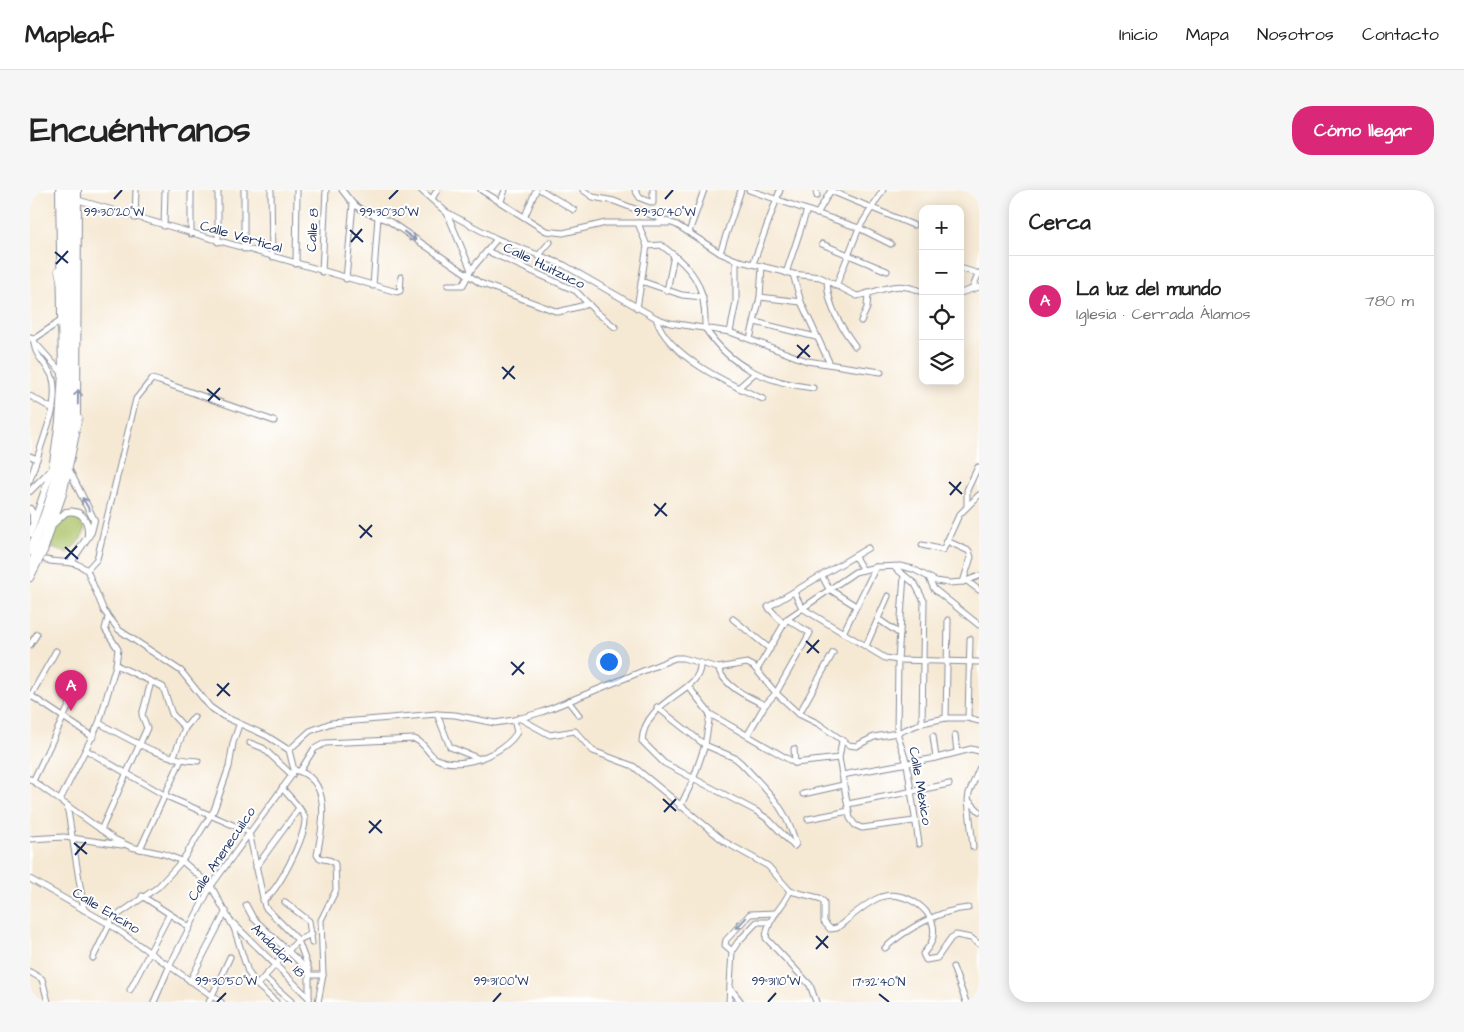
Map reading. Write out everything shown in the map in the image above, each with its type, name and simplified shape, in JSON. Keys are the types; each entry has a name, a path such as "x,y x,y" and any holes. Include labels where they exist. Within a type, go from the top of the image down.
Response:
{"highway":[{"path":"30,551 50,502 64,431 67,306 65,190"},
{"path":"67,468 72,362 72,190"},
{"path":"59,271 67,306"},
{"path":"30,566 56,504 67,468 78,418"}],"main road":[{"path":"30,534 52,469 59,421 62,373 59,190"},
{"path":"78,190 78,418"},
{"path":"30,578 44,551 67,468"},
{"path":"67,468 94,520 88,539 71,562"},
{"path":"30,491 52,469"},
{"path":"30,509 33,514 33,525"},
{"path":"53,524 66,512 78,513 84,516 88,526 88,539"}],"street":[{"path":"135,218 136,190"},
{"path":"164,190 164,226"},
{"path":"191,190 191,234"},
{"path":"218,190 218,242"},
{"path":"244,190 244,249"},
{"path":"271,190 272,257"},
{"path":"296,264 297,190"},
{"name":"Calle 8","path":"322,272 326,190"},
{"path":"342,190 353,204 378,217 389,220 470,273 480,283 558,312 589,304"},
{"path":"421,190 446,212 497,239 564,265 656,318 670,323 730,332 807,361 881,372"},
{"path":"432,199 437,190"},
{"path":"481,190 546,231 554,234 606,223 672,223"},
{"path":"501,201 505,190"},
{"path":"525,216 536,190"},
{"path":"541,190 574,210"},
{"path":"583,190 593,197 614,201 672,223 720,253 736,260 786,273 820,277 850,294 858,296 894,285 911,287 919,290"},
{"path":"636,190 640,198 653,203 653,190"},
{"path":"689,232 704,190"},
{"path":"720,253 741,190"},
{"path":"749,190 859,228 891,244"},
{"path":"754,264 780,190"},
{"path":"817,214 831,190 913,225"},
{"path":"836,286 859,228 883,190"},
{"name":"Calle Vertical","path":"78,200 373,286 399,292 401,277"},
{"path":"346,279 353,204"},
{"path":"786,273 807,210"},
{"path":"446,212 470,273"},
{"path":"373,286 378,217"},
{"path":"637,308 647,246 638,223"},
{"path":"448,285 462,286 497,239"},
{"path":"538,256 550,242"},
{"path":"822,244 887,271"},
{"path":"647,246 661,245 689,268 703,298 706,310 705,328 731,360 755,373 791,385 813,388"},
{"name":"Calle Huitzuco","path":"487,251 576,291 615,327"},
{"path":"667,291 674,255"},
{"path":"730,332 736,302 736,260"},
{"path":"750,339 760,297 762,266"},
{"path":"964,269 979,273 972,289"},
{"path":"793,274 801,302 830,364"},
{"path":"641,281 667,291 703,298"},
{"path":"827,281 831,305 837,320 855,346"},
{"path":"964,292 979,286"},
{"path":"860,321 867,308 868,293"},
{"path":"760,297 801,302"},
{"path":"656,318 661,328 680,352 700,367 762,399"},
{"path":"32,338 60,322"},
{"path":"755,322 816,337"},
{"path":"32,338 62,373"},
{"path":"30,480 53,409 53,378 36,352 32,338"},
{"path":"738,388 755,373"},
{"path":"86,570 97,559 136,400 147,382 152,379 159,381 274,421"},
{"path":"30,396 53,409"},
{"path":"30,456 37,459"},
{"path":"967,506 967,490 978,467"},
{"path":"922,545 944,550 955,522 967,506 979,495"},
{"path":"947,541 969,551 971,557 965,581"},
{"path":"748,734 765,705 776,693 810,633 785,621 768,607 868,548"},
{"path":"855,557 863,570"},
{"path":"46,560 71,562 86,570 108,618 119,630 181,671 210,707 239,725 267,736 289,750 293,772"},
{"path":"757,670 785,621 855,572 876,567 913,569 929,578 948,583 965,581 979,576"},
{"path":"843,633 876,567"},
{"path":"894,567 915,584 924,601 925,661 922,723"},
{"name":"Calle México","path":"904,575 898,660 897,733 907,764 914,821 919,844"},
{"path":"822,576 829,589 856,606"},
{"path":"929,578 934,589 979,625"},
{"path":"965,581 979,590"},
{"path":"794,592 802,608 885,658 979,662"},
{"path":"866,646 888,596"},
{"path":"60,800 99,724 116,665 118,649 105,630 108,618"},
{"path":"878,619 900,634"},
{"path":"733,620 770,649"},
{"path":"946,718 948,620"},
{"path":"30,645 37,634"},
{"path":"968,718 970,639"},
{"path":"56,651 30,696 93,737"},
{"path":"799,714 833,653"},
{"path":"289,750 310,731 331,723 437,714 455,714 495,723 516,719 568,701 675,658 683,658 718,668 747,663 757,670 776,693 799,714 819,724 842,741 856,746 874,737 897,733 922,723 946,718 968,718 979,721"},
{"path":"657,707 704,745 734,758 765,788 788,819 796,844 794,846 769,820 756,811 664,763 642,741 647,719 657,707 688,686 698,676 700,663"},
{"path":"116,665 166,691 172,714 185,728"},
{"path":"718,668 722,676 738,691 765,705"},
{"path":"100,830 147,728 142,715 151,682"},
{"path":"688,686 710,714 795,762 839,758"},
{"path":"76,689 64,718 32,780 100,830 127,846"},
{"path":"568,701 579,715"},
{"path":"437,714 450,746 480,759"},
{"path":"680,808 694,780 710,714"},
{"path":"173,758 185,728 194,717"},
{"path":"300,771 319,745 414,739 419,740 436,759 464,764 480,759 515,736 517,732 516,719"},
{"path":"516,719 550,735 574,731 593,751 633,766 680,808 725,842 768,866 790,891 819,898 824,902 824,922 830,929 837,928 880,897 910,898 922,908 930,920 934,935 924,954 926,960 937,958 951,938 956,935 971,938 979,944"},
{"path":"99,724 140,745 173,758 198,761"},
{"path":"93,958 109,924 142,896 166,881 182,861 211,815 229,767 233,743 239,725"},
{"path":"955,735 958,752"},
{"path":"933,736 936,758"},
{"path":"842,741 839,758 843,784 849,811 855,825 862,828 914,821"},
{"path":"250,744 263,748 293,772 300,771 309,775 323,795 316,855 321,859 333,861 336,890 321,920 323,975 318,1002"},
{"path":"794,749 795,762"},
{"path":"842,775 907,764 972,749 979,750"},
{"path":"86,750 166,796 249,832 263,900 271,913 298,940 309,973 309,1000"},
{"path":"140,849 181,760"},
{"path":"973,847 968,793 979,769"},
{"name":"Calle Anenecuilco","path":"154,1002 188,926 211,886 293,772"},
{"path":"803,794 843,784"},
{"path":"848,804 949,784"},
{"path":"263,900 273,892 294,854 305,818 282,788"},
{"path":"968,800 979,811"},
{"path":"67,806 84,910"},
{"path":"256,867 299,808"},
{"path":"808,819 849,811"},
{"path":"30,839 71,838 127,846 164,854 182,861 211,886 226,911 248,972 257,985 276,1002"},
{"name":"Calle Encino","path":"30,879 109,924 170,964 190,981 221,1002"},
{"path":"790,891 786,902 769,922 766,938 810,986 816,1002"},
{"path":"142,896 188,926"},
{"path":"286,902 307,918 312,934 312,943"},
{"path":"246,905 252,918 309,973 323,975"},
{"path":"885,948 894,940 930,920 954,909 968,908"},
{"path":"190,981 226,911"},
{"path":"732,951 725,945 726,940 750,914 756,912 776,913"},
{"path":"756,912 757,922"},
{"path":"130,990 149,950 170,915"},
{"name":"Andador 18","path":"230,921 309,1000"},
{"path":"730,1002 732,951 757,922 769,922"},
{"path":"257,985 298,940 312,934"},
{"path":"209,1002 230,957"},
{"path":"953,967 966,1002"},
{"path":"30,972 42,979 48,1002"},
{"path":"264,976 292,1001"},
{"path":"731,989 741,1002"}],"green space":[{"path":"72,514 83,523 85,528 81,538 67,553 49,547 59,520"}],"place":[{"name":"La luz del mundo","path":"71,711"}]}
